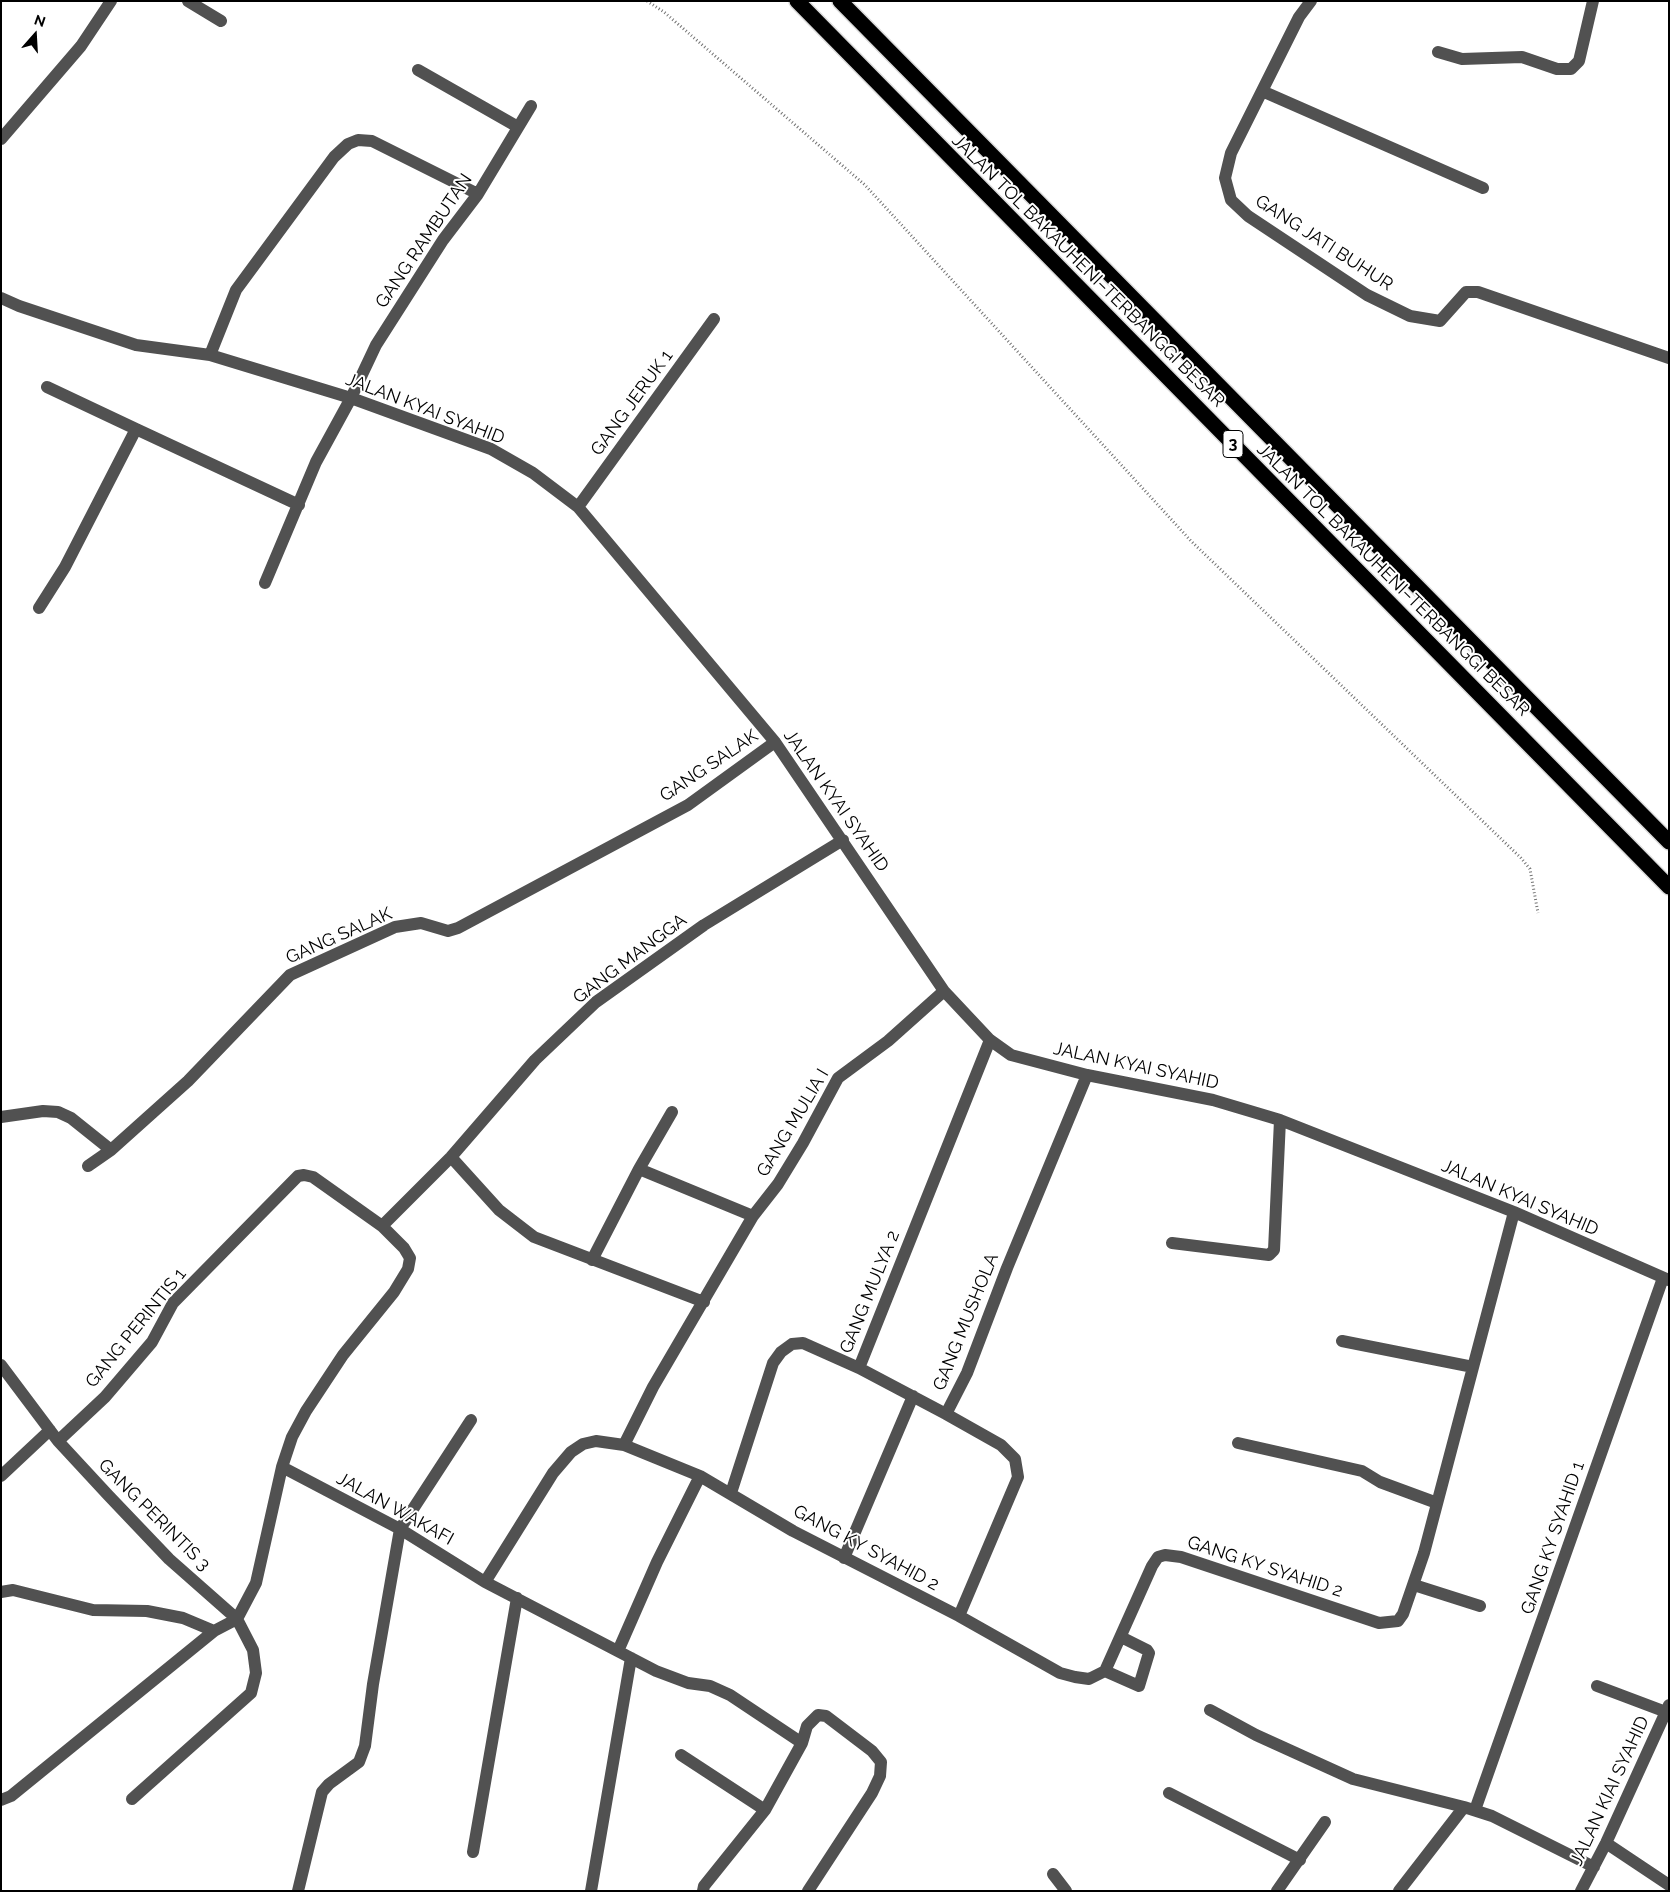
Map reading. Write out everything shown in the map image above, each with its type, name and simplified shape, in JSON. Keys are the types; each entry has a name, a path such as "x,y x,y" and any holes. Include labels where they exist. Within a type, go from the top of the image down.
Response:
{"highway":[{"name":"JALAN TOL BAKAUHENI–TERBANGGI BESAR","path":"797,1 1669,887"},
{"name":"JALAN TOL BAKAUHENI–TERBANGGI BESAR","path":"840,1 1669,842"}],"street":[{"path":"1,140 81,46 111,1"},
{"path":"188,1 221,22"},
{"path":"1311,1 1299,17 1262,91 1484,188"},
{"path":"1438,52 1462,59 1522,57 1557,69 1571,69 1579,61 1593,1"},
{"path":"418,70 518,127"},
{"name":"GANG JATI BUHUR","path":"1262,91 1231,152 1225,178 1231,200 1248,216 1367,295 1410,316 1440,321 1466,292 1478,292 1669,358"},
{"name":"GANG RAMBUTAN","path":"265,583 316,462 351,398 376,345 443,240 478,194 531,106"},
{"path":"210,355 236,290 334,157 348,144 358,140 372,142 478,194"},
{"name":"JALAN KYAI SYAHID","path":"1,298 19,306 136,345 210,355 351,398 491,449 533,473 578,507 776,742 844,840 944,991 990,1040 1012,1055 1087,1075 1213,1100 1280,1120 1514,1212 1666,1279"},
{"name":"GANG JERUK 1","path":"578,507 714,319"},
{"path":"47,387 299,505"},
{"path":"39,608 65,567 136,429"},
{"name":"GANG SALAK","path":"88,1166 110,1150 188,1081 290,975 395,928 422,923 448,930 458,928 688,805 776,742"},
{"name":"GANG MANGGA","path":"382,1226 451,1158 535,1060 596,1002 704,925 844,840"},
{"name":"GANG MULIA I","path":"624,1445 653,1387 753,1216 778,1184 838,1078 888,1041 944,991"},
{"name":"GANG MULYA 2","path":"731,1493 773,1363 781,1352 792,1344 803,1343 859,1368 990,1040"},
{"name":"GANG MUSHOLA","path":"844,1558 913,1396 946,1414 967,1373 1007,1268 1087,1075"},
{"path":"1,1117 43,1111 58,1112 70,1118 110,1150"},
{"path":"592,1260 639,1169 672,1112"},
{"path":"1172,1243 1269,1254 1274,1250 1280,1120"},
{"path":"451,1158 499,1210 534,1237 704,1302"},
{"path":"639,1169 753,1216"},
{"name":"GANG PERINTIS 1","path":"1,1476 105,1397 152,1342 173,1304 298,1176 304,1174 313,1177 382,1226"},
{"name":"GANG KY SYAHID 2","path":"700,1476 793,1531 959,1616 1060,1673 1089,1679 1105,1671 1152,1566 1158,1557 1165,1555 1181,1557 1379,1622 1398,1621 1414,1584 1437,1503 1514,1212"},
{"path":"1,1800 11,1796 214,1631 237,1619 256,1583 282,1467 292,1437 306,1411 343,1354 394,1292 408,1269 410,1258 404,1248 382,1226"},
{"name":"GANG KY SYAHID 1","path":"1399,1891 1470,1808 1666,1279"},
{"path":"1342,1341 1473,1367"},
{"path":"1,1365 54,1435"},
{"path":"859,1368 913,1396"},
{"path":"946,1414 1001,1445 1015,1459 1018,1476 959,1616"},
{"path":"298,1891 322,1792 329,1784 359,1762 365,1746 373,1684 400,1529 471,1420"},
{"name":"GANG PERINTIS 3","path":"54,1435 169,1559 237,1619"},
{"path":"485,1582 553,1472 571,1452 583,1444 596,1441 624,1445 700,1476 657,1562 618,1651"},
{"path":"1238,1443 1362,1472 1380,1482 1437,1503"},
{"name":"JALAN WAKAFI","path":"282,1467 400,1529 485,1582 631,1658 671,1677 688,1683 710,1686 730,1695 802,1742"},
{"path":"1414,1584 1480,1606"},
{"path":"1,1592 13,1590 93,1610 147,1611 183,1618 214,1631"},
{"path":"474,1852 517,1598"},
{"path":"132,1799 251,1693 256,1673 253,1650 237,1619"},
{"path":"1105,1671 1139,1686 1149,1653 1121,1637"},
{"path":"592,1891 631,1658"},
{"path":"1597,1686 1667,1708"},
{"name":"JALAN KIAI SYAHID","path":"1581,1891 1606,1843 1667,1708"},
{"path":"1210,1710 1256,1735 1352,1779 1470,1808 1535,1836 1594,1867"},
{"path":"703,1891 704,1886 765,1810 802,1742 807,1726 818,1715 826,1716 872,1751 881,1762 880,1776 872,1793 808,1891"},
{"path":"681,1755 765,1810"},
{"path":"1169,1793 1300,1860"},
{"path":"1277,1891 1325,1822"},
{"path":"1606,1843 1669,1884"},
{"path":"1053,1874 1066,1891"}],"path":[{"path":"647,1 664,12 865,185 1191,541 1521,858 1530,869 1538,913"}]}
